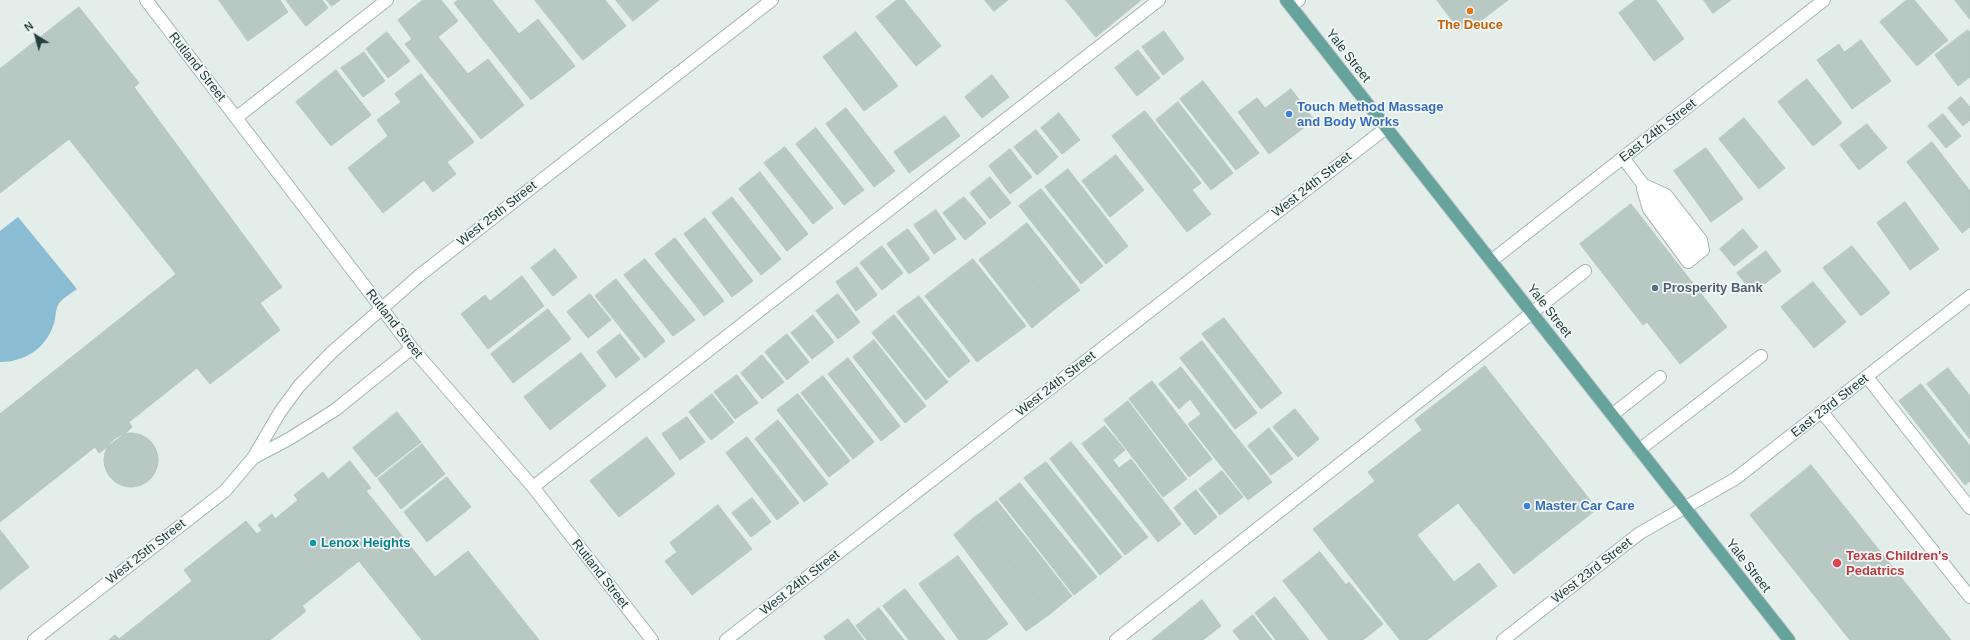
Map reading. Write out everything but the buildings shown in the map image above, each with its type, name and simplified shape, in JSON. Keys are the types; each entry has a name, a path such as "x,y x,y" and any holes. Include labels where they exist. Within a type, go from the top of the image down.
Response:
{"main road":[{"name":"Yale Street","path":"1292,2 1386,128 1789,640"}],"street":[{"name":"Rutland Street","path":"146,0 237,117 412,348 533,487 652,640"},
{"path":"237,117 387,0"},
{"name":"West 25th Street","path":"34,640 225,491 253,458 280,412 299,386 332,352 381,308 432,265 772,0"},
{"path":"533,487 1159,0"},
{"name":"East 24th Street","path":"1491,261 1824,0"},
{"name":"West 24th Street","path":"726,640 1386,128"},
{"path":"1623,158 1691,247 1688,262"},
{"path":"1116,640 1585,271"},
{"name":"East 23rd Street","path":"1684,507 1735,479 1867,378 1970,296"},
{"name":"West 25th Street","path":"253,458 289,439 335,410 412,348"},
{"path":"1639,450 1761,356"},
{"path":"1612,415 1660,377"},
{"path":"1867,378 1970,508"},
{"path":"1822,412 1970,597"},
{"name":"West 23rd Street","path":"1503,640 1640,533 1684,507"}],"water":[{"path":"18,217 77,289 59,303 56,310 54,324 45,341 39,347 25,357 17,360 0,362 0,231"}],"place":[{"name":"The Deuce","path":"1470,11"},
{"name":"Touch Method Massage and Body Works","path":"1289,114"},
{"name":"Prosperity Bank","path":"1655,288"},
{"name":"Master Car Care","path":"1527,506"},
{"name":"Lenox Heights","path":"313,543"},
{"name":"Texas Children's Pedatrics","path":"1837,563"}]}
